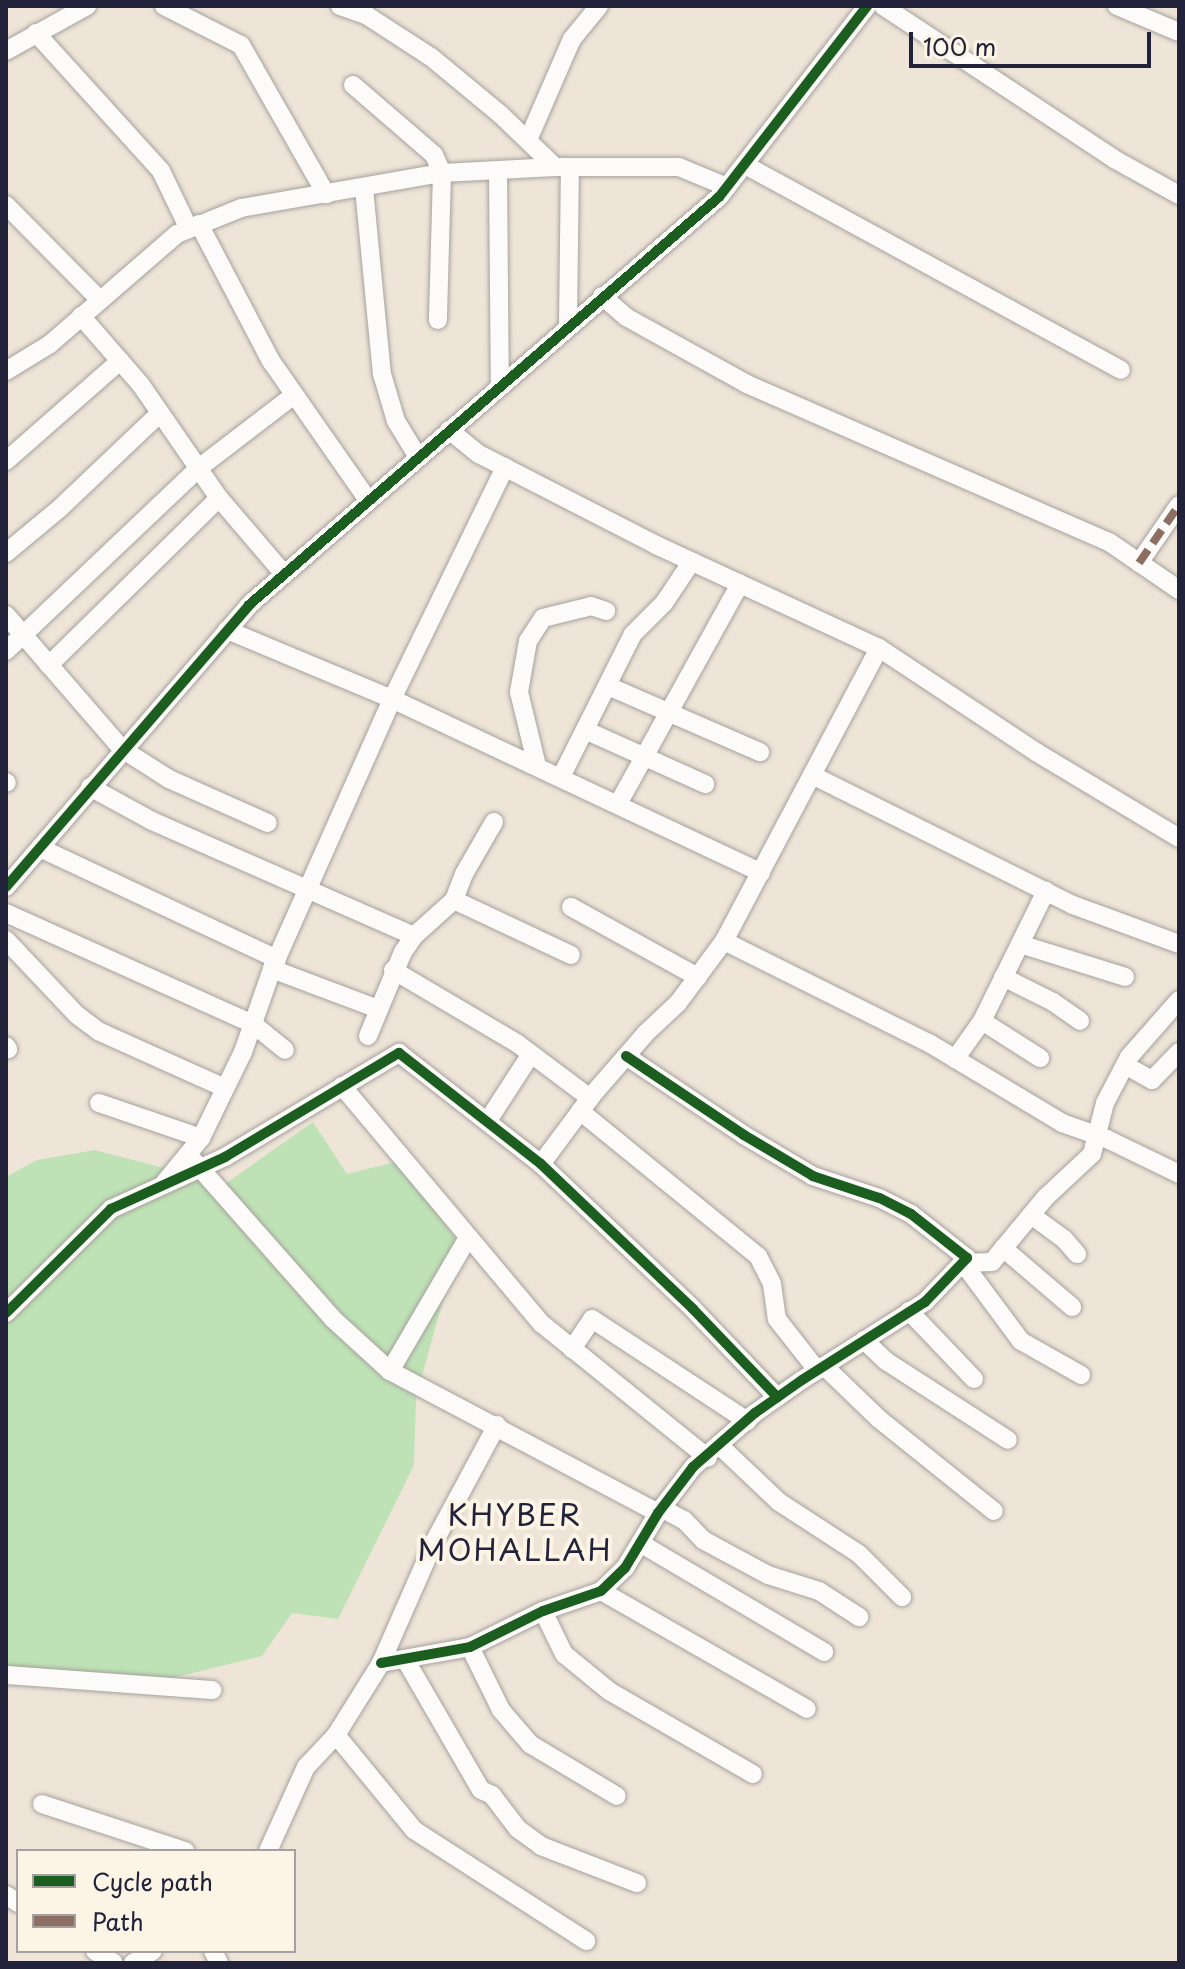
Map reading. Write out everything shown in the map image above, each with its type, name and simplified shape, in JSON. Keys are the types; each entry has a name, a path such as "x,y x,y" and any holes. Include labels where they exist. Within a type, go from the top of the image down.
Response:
{"street":[{"path":"7,48 87,6"},
{"path":"164,6 241,45 326,194"},
{"path":"340,6 366,15 431,57 562,167 568,325"},
{"path":"528,140 572,39 599,6"},
{"path":"883,6 1114,159 1179,195"},
{"path":"1117,6 1179,32"},
{"path":"6,887 227,630 284,574 727,187 863,8"},
{"path":"36,33 161,171 271,361 368,500"},
{"path":"353,85 434,155 442,173 438,320"},
{"path":"745,165 1121,370"},
{"path":"6,371 50,344 177,234 241,208 442,173 498,173 562,167 679,167 727,187"},
{"path":"498,173 500,385"},
{"path":"364,188 382,374 396,421 418,457"},
{"path":"6,205 100,300"},
{"path":"602,296 626,317 747,384 1109,542 1179,590"},
{"path":"81,316 160,413 219,498 284,574"},
{"path":"6,461 120,361"},
{"path":"6,651 199,468 294,395"},
{"path":"6,553 59,509 160,413"},
{"path":"449,430 479,454 692,561 879,648 1036,752 1179,838"},
{"path":"193,1162 253,1024 275,964 392,699 505,467"},
{"path":"49,665 219,498"},
{"path":"1139,563 1179,505"},
{"path":"561,777 633,634 664,603 692,561"},
{"path":"618,804 740,584"},
{"path":"537,766 519,692 528,641 543,618 591,606 606,611"},
{"path":"6,615 122,749 169,779 268,823"},
{"path":"227,630 392,699 761,873"},
{"path":"541,1164 626,1056 678,1003 724,941 879,648"},
{"path":"608,686 760,752"},
{"path":"585,730 705,784"},
{"path":"812,775 1073,905 1179,944"},
{"path":"90,787 152,821 414,936"},
{"path":"368,1036 393,970 414,936 454,900 464,874 494,822"},
{"path":"40,848 275,964 378,1009"},
{"path":"955,1059 982,1021 1046,891"},
{"path":"454,900 571,955"},
{"path":"571,907 698,977"},
{"path":"6,913 253,1024 285,1050"},
{"path":"6,940 77,1015 98,1031 225,1088"},
{"path":"724,941 929,1043 1062,1123 1097,1135 1179,1174"},
{"path":"1020,944 1125,977"},
{"path":"393,970 531,1054 758,1256 772,1284 777,1319 820,1368 994,1511"},
{"path":"1003,977 1053,1002 1080,1021"},
{"path":"963,1263 992,1262 1076,1165 1092,1154 1105,1103 1125,1065 1179,1000"},
{"path":"982,1021 1040,1058"},
{"path":"1125,1065 1152,1080 1179,1052"},
{"path":"6,1313 111,1209 163,1184 193,1162 225,1157 399,1053 541,1164 693,1309 777,1397"},
{"path":"487,1122 531,1054"},
{"path":"381,1663 470,1647 543,1611 601,1591 625,1568 659,1510 693,1467 777,1397 925,1302 967,1258 911,1214 879,1198 813,1176 626,1056"},
{"path":"342,1086 467,1239 542,1324 779,1502 859,1554 902,1597"},
{"path":"99,1103 201,1138"},
{"path":"193,1162 333,1319 390,1371 684,1520 703,1540 768,1575 819,1591 859,1617"},
{"path":"1031,1215 1064,1239 1077,1254"},
{"path":"390,1371 467,1239"},
{"path":"1003,1248 1072,1307"},
{"path":"963,1263 1021,1341 1081,1375"},
{"path":"909,1311 974,1379"},
{"path":"572,1349 592,1319 747,1421"},
{"path":"864,1340 886,1361 1008,1440"},
{"path":"269,1849 306,1767 336,1735 381,1663 434,1542 497,1425"},
{"path":"640,1543 824,1652"},
{"path":"601,1591 807,1709"},
{"path":"543,1611 564,1654 609,1691 753,1774"},
{"path":"470,1647 501,1710 530,1744 617,1796"},
{"path":"405,1659 481,1790 492,1795 518,1829 541,1846 637,1883"},
{"path":"6,1675 212,1690"},
{"path":"336,1735 414,1830 586,1941"},
{"path":"42,1804 179,1849"}],"green space":[{"path":"313,1122 347,1174 399,1161 459,1243 416,1397 414,1465 338,1619 292,1613 262,1656 172,1678 6,1668 6,1177 37,1160 95,1150 225,1184"}],"marked path":[{"path":"1139,563 1179,505"}],"cycle path":[{"path":"6,887 249,605 719,197 867,6"},
{"path":"6,1313 111,1209 225,1157 399,1053 541,1164 693,1309 777,1397"},
{"path":"381,1663 470,1647 543,1611 601,1591 625,1568 658,1513 693,1467 755,1413 925,1302 967,1258 911,1214 879,1198 813,1176 744,1135 626,1056"}],"district":[{"name":"KHYBER MOHALLAH","path":"515,1531"}]}
